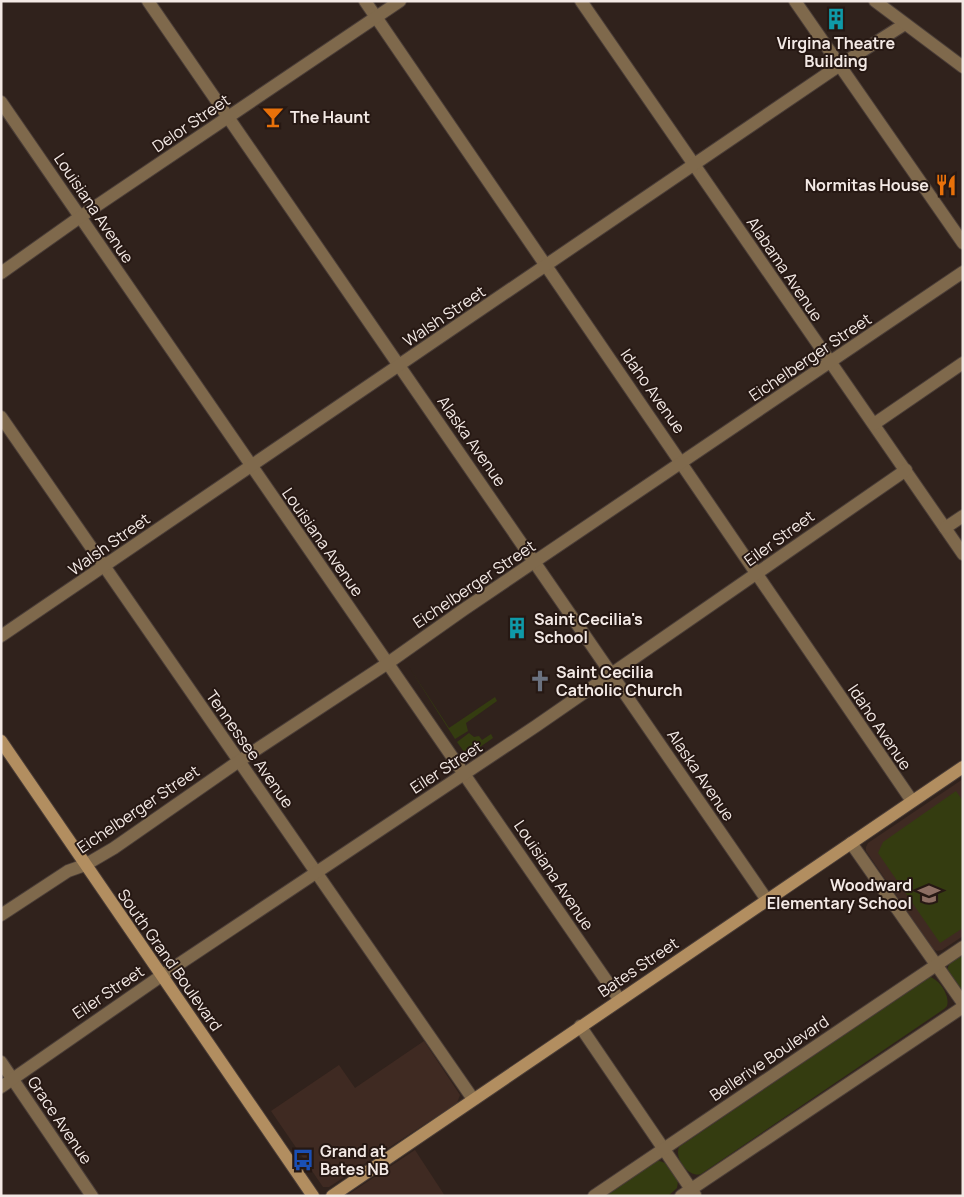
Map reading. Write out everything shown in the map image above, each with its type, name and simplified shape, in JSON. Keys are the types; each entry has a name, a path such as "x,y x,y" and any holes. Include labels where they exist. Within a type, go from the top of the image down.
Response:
{"main road":[{"name":"South Grand Boulevard","path":"1,741 313,1196"},
{"name":"Bates Street","path":"332,1196 963,767"}],"street":[{"name":"Alaska Avenue","path":"148,1 536,561 766,900"},
{"name":"Idaho Avenue","path":"366,1 912,801"},
{"name":"Delor Street","path":"1,273 80,217 228,119 400,1"},
{"name":"Alabama Avenue","path":"581,1 963,554"},
{"path":"795,1 963,243"},
{"path":"877,2 963,67"},
{"name":"Walsh Street","path":"1,636 840,65 905,24"},
{"name":"Louisiana Avenue","path":"1,102 620,999"},
{"name":"Eichelberger Street","path":"1,915 68,870 85,865 388,663 963,272"},
{"path":"874,424 963,363"},
{"name":"Tennessee Avenue","path":"1,417 473,1099"},
{"name":"Eiler Street","path":"1,1087 161,976 465,774 758,574 906,470"},
{"path":"945,528 963,516"},
{"path":"851,843 963,1003"},
{"name":"Bellerive Boulevard","path":"594,1196 963,947"},
{"path":"580,1026 663,1148 689,1193 963,1007"},
{"name":"Grace Avenue","path":"1,1062 92,1196"}],"shaded area":[{"name":"Woodward Elementary School","path":"963,779 963,936 942,950 937,951 933,949 866,851 866,847 868,843"},
{"path":"424,1041 460,1095 457,1103 329,1187 323,1187 271,1111 339,1065 355,1088"},
{"path":"415,1150 445,1196 346,1196"}],"green space":[{"path":"409,667 449,728 495,697 497,701 466,723 468,731 455,739"},
{"path":"469,733 474,737 479,736 482,740 491,734 493,738 467,756 457,742"},
{"name":"Woodward Elementary School","path":"956,791 963,801 963,928 940,943 878,853 883,842"},
{"path":"963,953 963,992 947,970 950,962"},
{"path":"930,977 941,985 946,993 948,1002 944,1009 701,1174 692,1173 687,1170 679,1157 679,1147"},
{"path":"657,1160 665,1163 678,1181 677,1188 668,1196 604,1196"}],"place":[{"name":"Virgina Theatre Building","path":"836,19"},
{"name":"The Haunt","path":"273,117"},
{"name":"Normitas House","path":"946,185"},
{"name":"Saint Cecilia's School","path":"517,628"},
{"name":"Saint Cecilia Catholic Church","path":"540,681"},
{"name":"Woodward Elementary School","path":"929,894"},
{"name":"Grand at Bates NB","path":"303,1160"}]}
